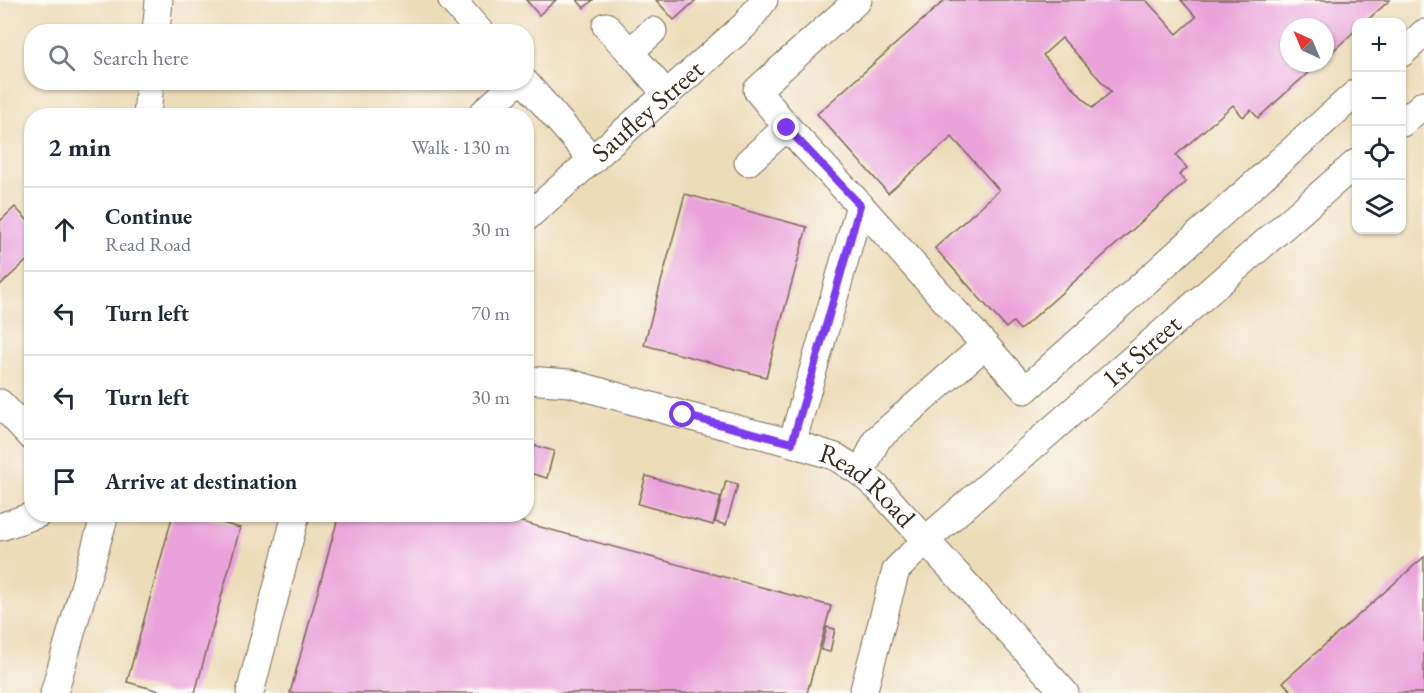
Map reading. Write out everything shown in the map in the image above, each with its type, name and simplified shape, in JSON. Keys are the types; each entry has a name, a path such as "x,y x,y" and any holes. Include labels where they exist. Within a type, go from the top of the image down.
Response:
{"street":[{"path":"157,24 159,0"},
{"path":"452,0 473,24"},
{"name":"Saufley Street","path":"534,211 745,25 764,0"},
{"path":"858,0 757,90 787,128 860,205 1025,390 1352,97"},
{"path":"606,26 667,94"},
{"path":"630,52 653,31"},
{"path":"1406,49 1424,33"},
{"path":"148,108 149,90"},
{"path":"489,108 508,90"},
{"path":"532,90 593,160"},
{"path":"1406,119 1424,104"},
{"path":"748,162 787,128"},
{"name":"1st Street","path":"863,693 896,570 926,540 1352,167"},
{"path":"792,443 860,205"},
{"path":"861,473 877,439 985,345"},
{"name":"Read Road","path":"534,381 570,383 836,457 861,473 879,489 1065,693"},
{"path":"0,403 24,428"},
{"path":"3,531 24,521"},
{"path":"54,693 103,522"},
{"path":"249,693 294,522"}],"building":[{"path":"526,0 556,0 539,15"},
{"path":"577,0 593,0 584,8"},
{"path":"656,0 696,0 674,20"},
{"path":"945,0 1146,0 1177,34 1196,17 1181,0 1390,0 1370,18 1352,18 1352,34 1334,50 1334,18 1280,18 1280,72 1309,72 1258,118 1251,110 1243,117 1233,105 1176,155 1187,168 1179,175 1186,182 1020,330 1013,322 1006,328 935,248 999,190 952,137 888,193 817,114","holes":["1062,38 1111,92 1092,108 1043,55"]},
{"path":"685,194 807,227 766,377 644,345"},
{"path":"15,207 24,217 24,263 0,285 0,221"},
{"path":"534,445 554,451 547,478 534,474"},
{"path":"646,476 721,497 713,525 638,504"},
{"path":"726,481 738,484 726,525 715,522"},
{"path":"171,522 219,522 240,528 195,693 167,693 127,682"},
{"path":"337,522 522,522 831,606 807,693 290,693"},
{"path":"1424,557 1424,693 1293,693 1283,682"},
{"path":"827,627 835,629 830,652 821,650"}],"route":[{"path":"683,415 792,443 860,205 787,128"}]}
